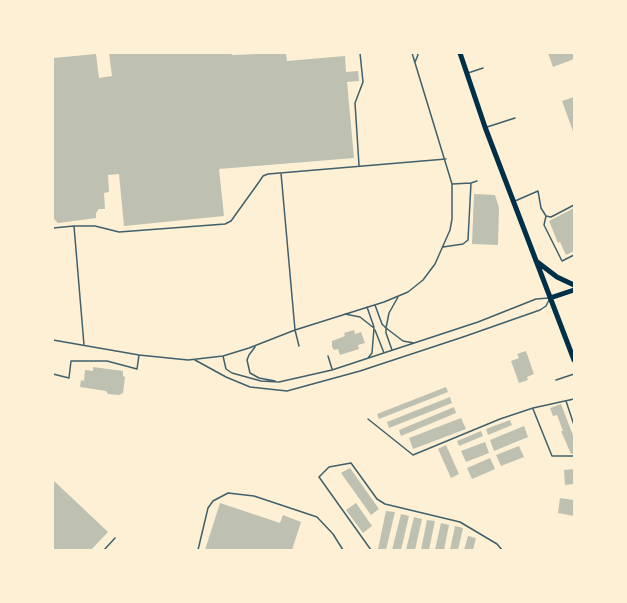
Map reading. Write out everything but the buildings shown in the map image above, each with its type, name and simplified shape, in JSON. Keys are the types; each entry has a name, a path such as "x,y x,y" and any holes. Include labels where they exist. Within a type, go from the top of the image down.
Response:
{"main road":[{"path":"460,53 485,127 574,360"},
{"path":"536,261 557,277 574,284"},
{"path":"550,298 574,290"}],"lane":[{"path":"359,166 355,103 363,82 360,53"},
{"path":"53,340 139,355 195,360 224,356 256,346 295,330 376,305 408,292 426,278 443,247 452,219 452,184 446,159 412,53"},
{"path":"415,62 418,56 417,53"},
{"path":"466,74 484,68"},
{"path":"485,127 515,118"},
{"path":"53,228 95,226 118,232 224,224 232,222 263,176 281,172 446,159"},
{"path":"281,172 295,330 299,346"},
{"path":"452,184 477,181"},
{"path":"443,247 463,244 468,240 470,183"},
{"path":"513,201 538,191 541,208 546,216 544,225 562,261 574,255"},
{"path":"546,216 551,217 574,205"},
{"path":"74,226 84,345"},
{"path":"392,350 386,333 386,328 389,313 399,295"},
{"path":"224,356 226,369 232,373 261,382 279,382 332,370 478,322 536,300 550,298"},
{"path":"195,360 226,377 250,387 287,391 360,371 510,321 540,310 546,306 550,298"},
{"path":"376,305 382,324 386,328 403,341 418,342"},
{"path":"367,308 384,353"},
{"path":"345,314 360,318 374,328"},
{"path":"362,360 372,353 374,328"},
{"path":"256,346 249,354 247,360 250,372 259,378 279,382"},
{"path":"53,374 69,378 71,361 107,361 137,369 139,355"},
{"path":"328,356 332,370"},
{"path":"556,380 574,374"},
{"path":"368,419 413,455 500,419 533,408 574,399"},
{"path":"566,401 574,425"},
{"path":"533,408 552,456 574,456"},
{"path":"371,550 319,477 329,467 351,463 377,499 384,504 460,522 497,544 502,550"},
{"path":"198,550 208,508 213,501 228,493 254,496 317,517 333,534 343,550"},
{"path":"104,550 115,538"}]}
